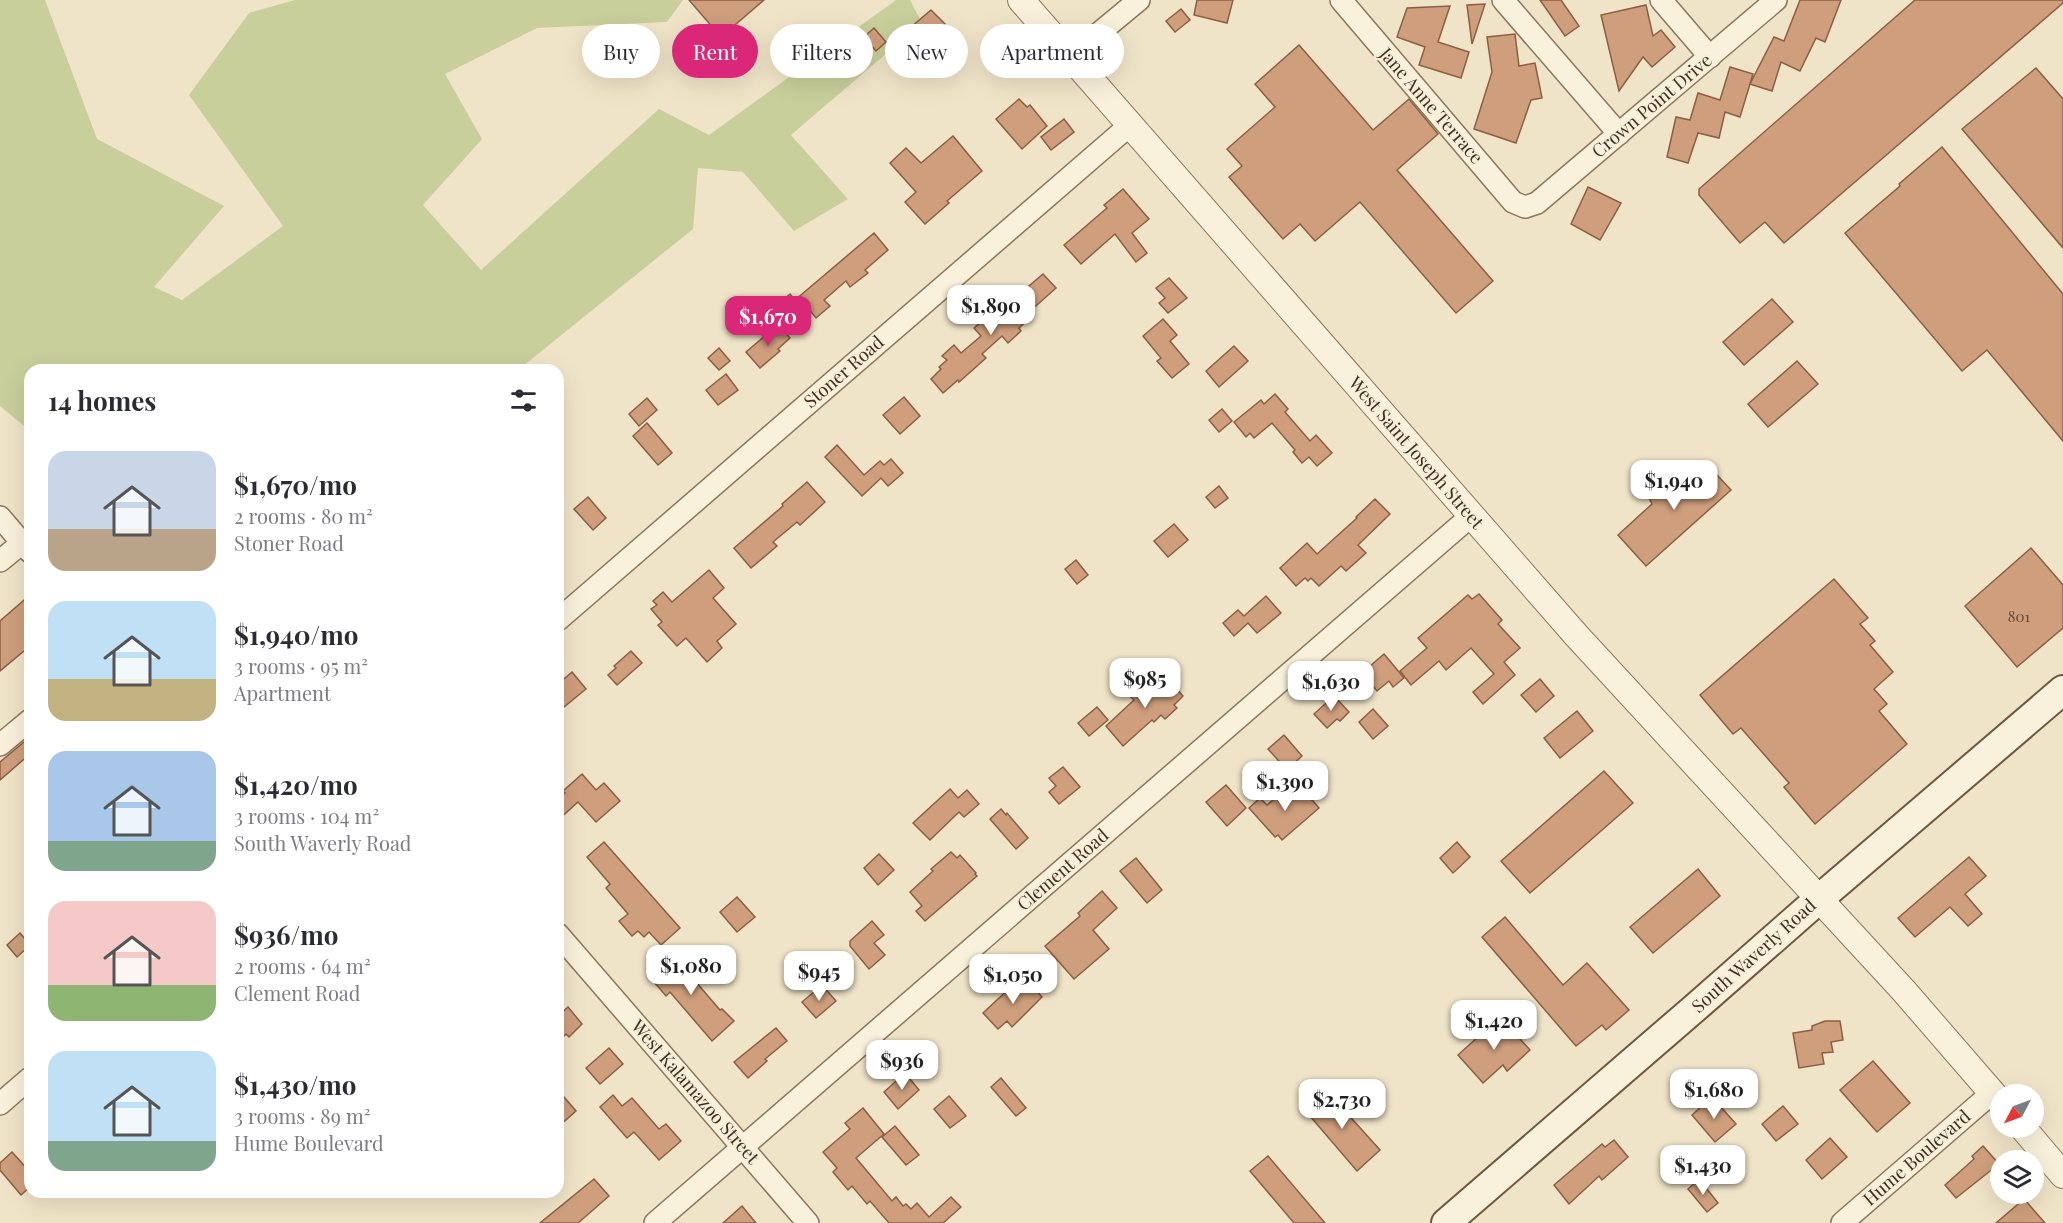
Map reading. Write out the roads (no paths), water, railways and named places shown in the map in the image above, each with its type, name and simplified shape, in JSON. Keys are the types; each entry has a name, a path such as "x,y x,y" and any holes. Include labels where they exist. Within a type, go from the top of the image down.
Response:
{"main road":[{"name":"South Waverly Road","path":"1446,1223 2063,690"}],"street":[{"name":"West Saint Joseph Street","path":"1021,0 1042,24"},
{"path":"1110,24 1139,0"},
{"name":"Jane Anne Terrace","path":"1341,0 1513,202 1525,207"},
{"path":"1503,0 1619,134"},
{"path":"1661,0 1710,57"},
{"name":"Crown Point Drive","path":"1525,207 1537,203 1776,0"},
{"name":"West Saint Joseph Street","path":"1089,78 1620,684 1898,985 1990,1090"},
{"name":"Stoner Road","path":"564,615 1130,125"},
{"name":"Clement Road","path":"655,1223 1472,516"},
{"path":"0,517 24,545"},
{"path":"0,561 24,548"},
{"path":"0,745 24,725"},
{"name":"West Kalamazoo Street","path":"564,941 808,1223"},
{"path":"0,1104 24,1083"},
{"name":"Hume Boulevard","path":"1842,1223 1990,1104"},
{"path":"2032,1138 2063,1175"}]}
